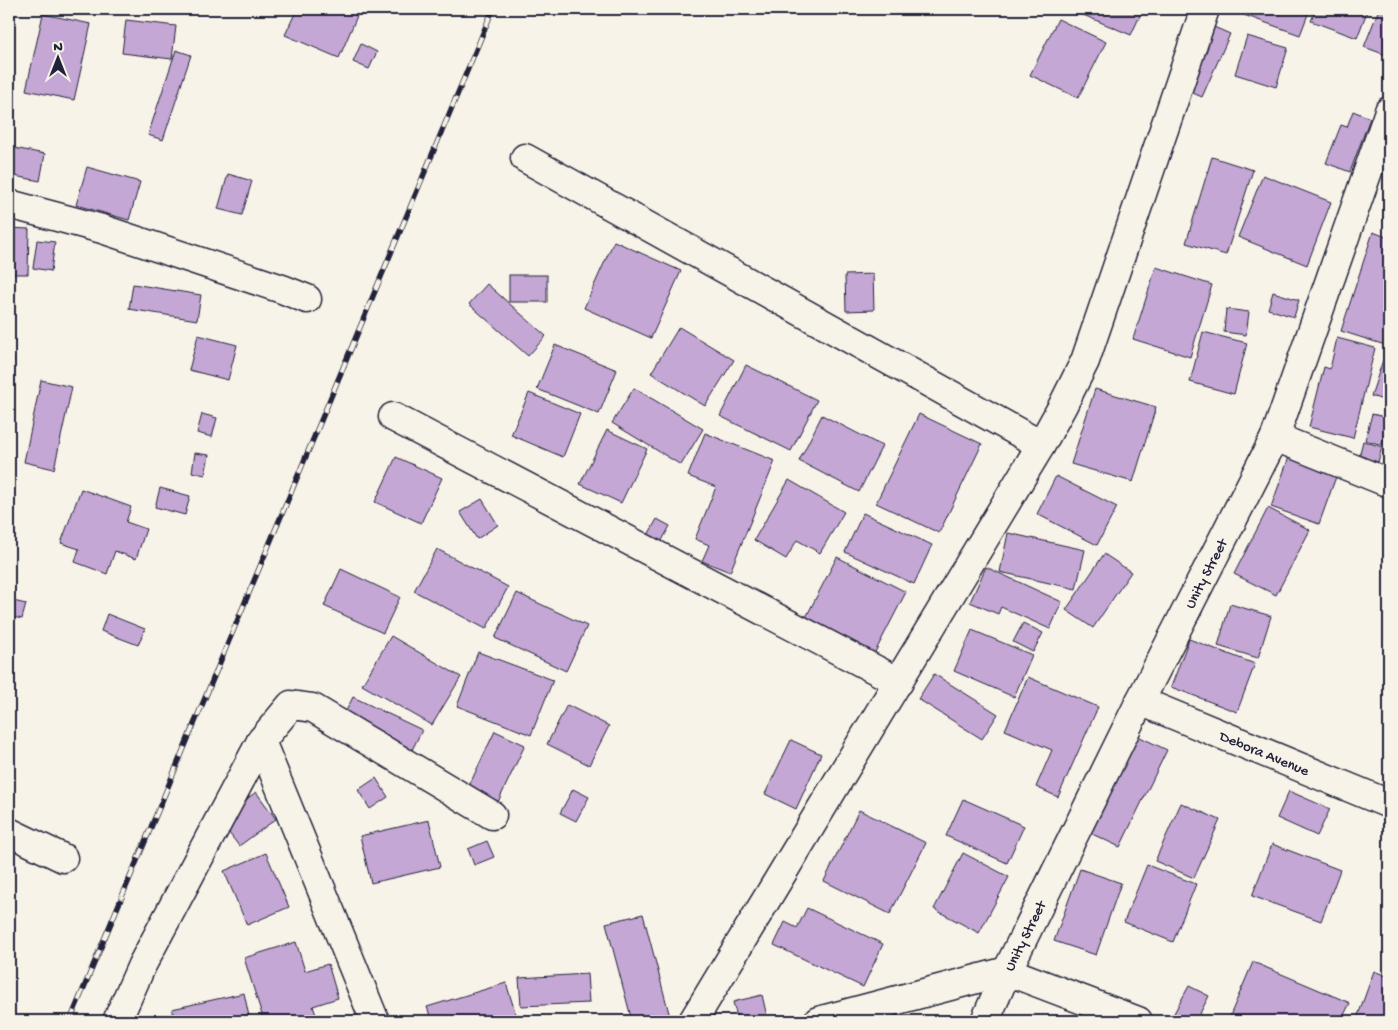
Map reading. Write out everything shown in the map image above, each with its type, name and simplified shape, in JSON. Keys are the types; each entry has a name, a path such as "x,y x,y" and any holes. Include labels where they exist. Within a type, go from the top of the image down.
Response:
{"street":[{"path":"693,1021 899,682 1062,407 1084,361 1205,9"},
{"name":"Unity Street","path":"985,1021 1007,971 1140,701 1275,437 1389,111"},
{"path":"525,158 1041,445"},
{"path":"9,204 102,229 282,289 307,300"},
{"path":"393,417 899,682"},
{"path":"1275,437 1389,483"},
{"name":"Debora Avenue","path":"1140,701 1389,804"},
{"path":"117,1021 142,965 261,741 291,705 313,708 492,815"},
{"path":"261,741 375,1021"},
{"path":"9,832 63,858"},
{"path":"818,1021 1007,971 1138,1021"}],"building":[{"path":"297,9 340,9 357,16 339,58 285,35"},
{"path":"1069,9 1143,9 1131,35"},
{"path":"1230,9 1310,9 1300,35"},
{"path":"1316,9 1368,9 1357,38 1311,21"},
{"path":"1379,9 1389,9 1389,56 1364,47"},
{"path":"43,14 91,24 74,100 26,90"},
{"path":"1058,19 1106,42 1078,98 1030,75"},
{"path":"126,20 176,26 172,59 122,53"},
{"path":"1214,27 1230,34 1202,97 1186,90"},
{"path":"1247,36 1288,48 1276,87 1235,74"},
{"path":"361,44 377,52 369,69 353,62"},
{"path":"176,50 191,55 163,140 148,135"},
{"path":"1353,111 1370,118 1350,172 1326,163 1341,125 1347,127"},
{"path":"9,147 45,154 40,181 9,175"},
{"path":"1212,157 1253,170 1226,255 1186,243"},
{"path":"87,167 140,182 129,220 76,205"},
{"path":"228,174 252,181 242,215 218,209"},
{"path":"1263,175 1331,202 1307,265 1238,237"},
{"path":"1389,202 1389,222 1383,219"},
{"path":"9,228 29,229 28,274 9,274"},
{"path":"1373,232 1389,238 1389,331 1385,345 1341,331"},
{"path":"37,240 55,242 51,271 33,268"},
{"path":"614,241 681,271 651,338 584,308"},
{"path":"1156,267 1212,285 1190,357 1133,339"},
{"path":"873,274 874,310 846,311 845,275"},
{"path":"509,275 547,275 547,302 509,302"},
{"path":"133,284 201,295 197,320 129,309"},
{"path":"487,284 546,336 528,356 469,304"},
{"path":"1273,292 1299,300 1294,317 1268,309"},
{"path":"1226,309 1249,312 1246,335 1224,332"},
{"path":"679,327 734,360 705,406 651,373"},
{"path":"1203,332 1247,343 1234,394 1190,382"},
{"path":"198,335 237,345 228,380 189,370"},
{"path":"1337,338 1375,348 1353,438 1309,427 1324,367 1330,369"},
{"path":"555,345 617,370 599,414 537,389"},
{"path":"9,358 14,359 9,377"},
{"path":"1383,360 1389,362 1389,402 1371,396"},
{"path":"746,365 817,400 791,451 720,416"},
{"path":"41,380 72,387 54,469 24,462"},
{"path":"634,388 703,429 681,465 612,423"},
{"path":"1095,389 1156,407 1133,482 1071,464"},
{"path":"529,393 580,414 563,457 511,435"},
{"path":"202,414 217,418 212,437 197,433"},
{"path":"919,414 982,444 939,533 876,503"},
{"path":"1372,414 1389,418 1382,445 1365,440"},
{"path":"822,415 882,446 859,492 799,461"},
{"path":"607,430 647,449 621,503 580,484"},
{"path":"705,433 775,461 730,572 702,561 709,545 695,539 716,487 688,476"},
{"path":"1363,441 1382,447 1378,462 1359,457"},
{"path":"195,453 209,455 205,475 192,472"},
{"path":"396,457 442,478 421,523 375,502"},
{"path":"1289,457 1337,474 1319,524 1271,507"},
{"path":"1056,476 1117,507 1097,545 1037,514"},
{"path":"789,480 844,512 820,553 797,540 786,559 754,540"},
{"path":"160,488 190,496 185,515 155,507"},
{"path":"81,489 131,507 126,522 146,529 136,559 115,551 107,574 75,562 79,549 61,543"},
{"path":"482,499 498,525 477,539 460,512"},
{"path":"1268,508 1310,530 1276,595 1234,574"},
{"path":"863,513 932,545 914,584 845,552"},
{"path":"657,519 670,526 660,544 647,537"},
{"path":"1008,533 1085,550 1076,589 1000,572"},
{"path":"437,549 508,587 486,629 414,591"},
{"path":"1104,554 1131,572 1093,628 1066,610"},
{"path":"837,557 906,592 872,658 803,623"},
{"path":"986,567 1062,602 1050,629 1001,607 998,614 970,602"},
{"path":"341,569 400,597 383,633 324,606"},
{"path":"517,593 587,626 566,671 495,638"},
{"path":"9,600 26,604 22,619 9,616"},
{"path":"1230,604 1271,616 1258,658 1218,646"},
{"path":"107,614 145,629 138,645 101,631"},
{"path":"1023,623 1043,633 1033,652 1013,642"},
{"path":"972,630 1032,655 1014,697 954,671"},
{"path":"391,636 461,677 432,725 362,685"},
{"path":"1189,639 1255,664 1237,712 1171,687"},
{"path":"478,652 553,680 531,735 457,706"},
{"path":"934,674 998,714 982,739 918,699"},
{"path":"1028,677 1098,707 1058,797 1036,787 1052,750 1005,730"},
{"path":"353,697 422,730 411,752 342,719"},
{"path":"567,705 609,726 589,765 547,744"},
{"path":"495,731 525,745 497,804 467,790"},
{"path":"1138,736 1167,750 1120,847 1090,833"},
{"path":"791,740 821,754 796,809 765,794"},
{"path":"376,778 388,797 370,809 358,790"},
{"path":"573,789 589,797 576,821 560,813"},
{"path":"1289,791 1330,809 1317,836 1277,818"},
{"path":"256,792 276,819 239,846 219,820"},
{"path":"963,799 1024,826 1007,863 946,836"},
{"path":"1181,803 1220,820 1194,878 1155,861"},
{"path":"859,810 926,843 890,914 824,881"},
{"path":"429,820 440,867 371,883 360,836"},
{"path":"487,841 494,857 474,865 468,849"},
{"path":"1272,844 1340,870 1321,921 1252,896"},
{"path":"266,853 289,907 247,925 224,871"},
{"path":"963,853 1009,877 979,933 934,909"},
{"path":"1147,865 1196,884 1173,942 1124,922"},
{"path":"1080,869 1121,883 1096,955 1054,941"},
{"path":"807,908 883,944 863,987 774,945 785,922 797,928"},
{"path":"643,914 670,1017 654,1021 632,1021 606,923"},
{"path":"296,942 305,971 328,964 338,998 313,1006 318,1021 264,1021 244,958"},
{"path":"1253,962 1350,1003 1341,1021 1237,1021 1229,1018"},
{"path":"1374,971 1389,977 1389,1021 1356,1021"},
{"path":"587,974 589,1003 521,1006 519,978"},
{"path":"506,983 518,1021 432,1021 427,1007"},
{"path":"1189,986 1209,996 1196,1021 1185,1021 1173,1015"},
{"path":"244,993 250,1021 175,1021 172,1009"},
{"path":"762,995 768,1021 738,1021 733,1002"}],"railway":[{"path":"70,1021 493,9"}]}
